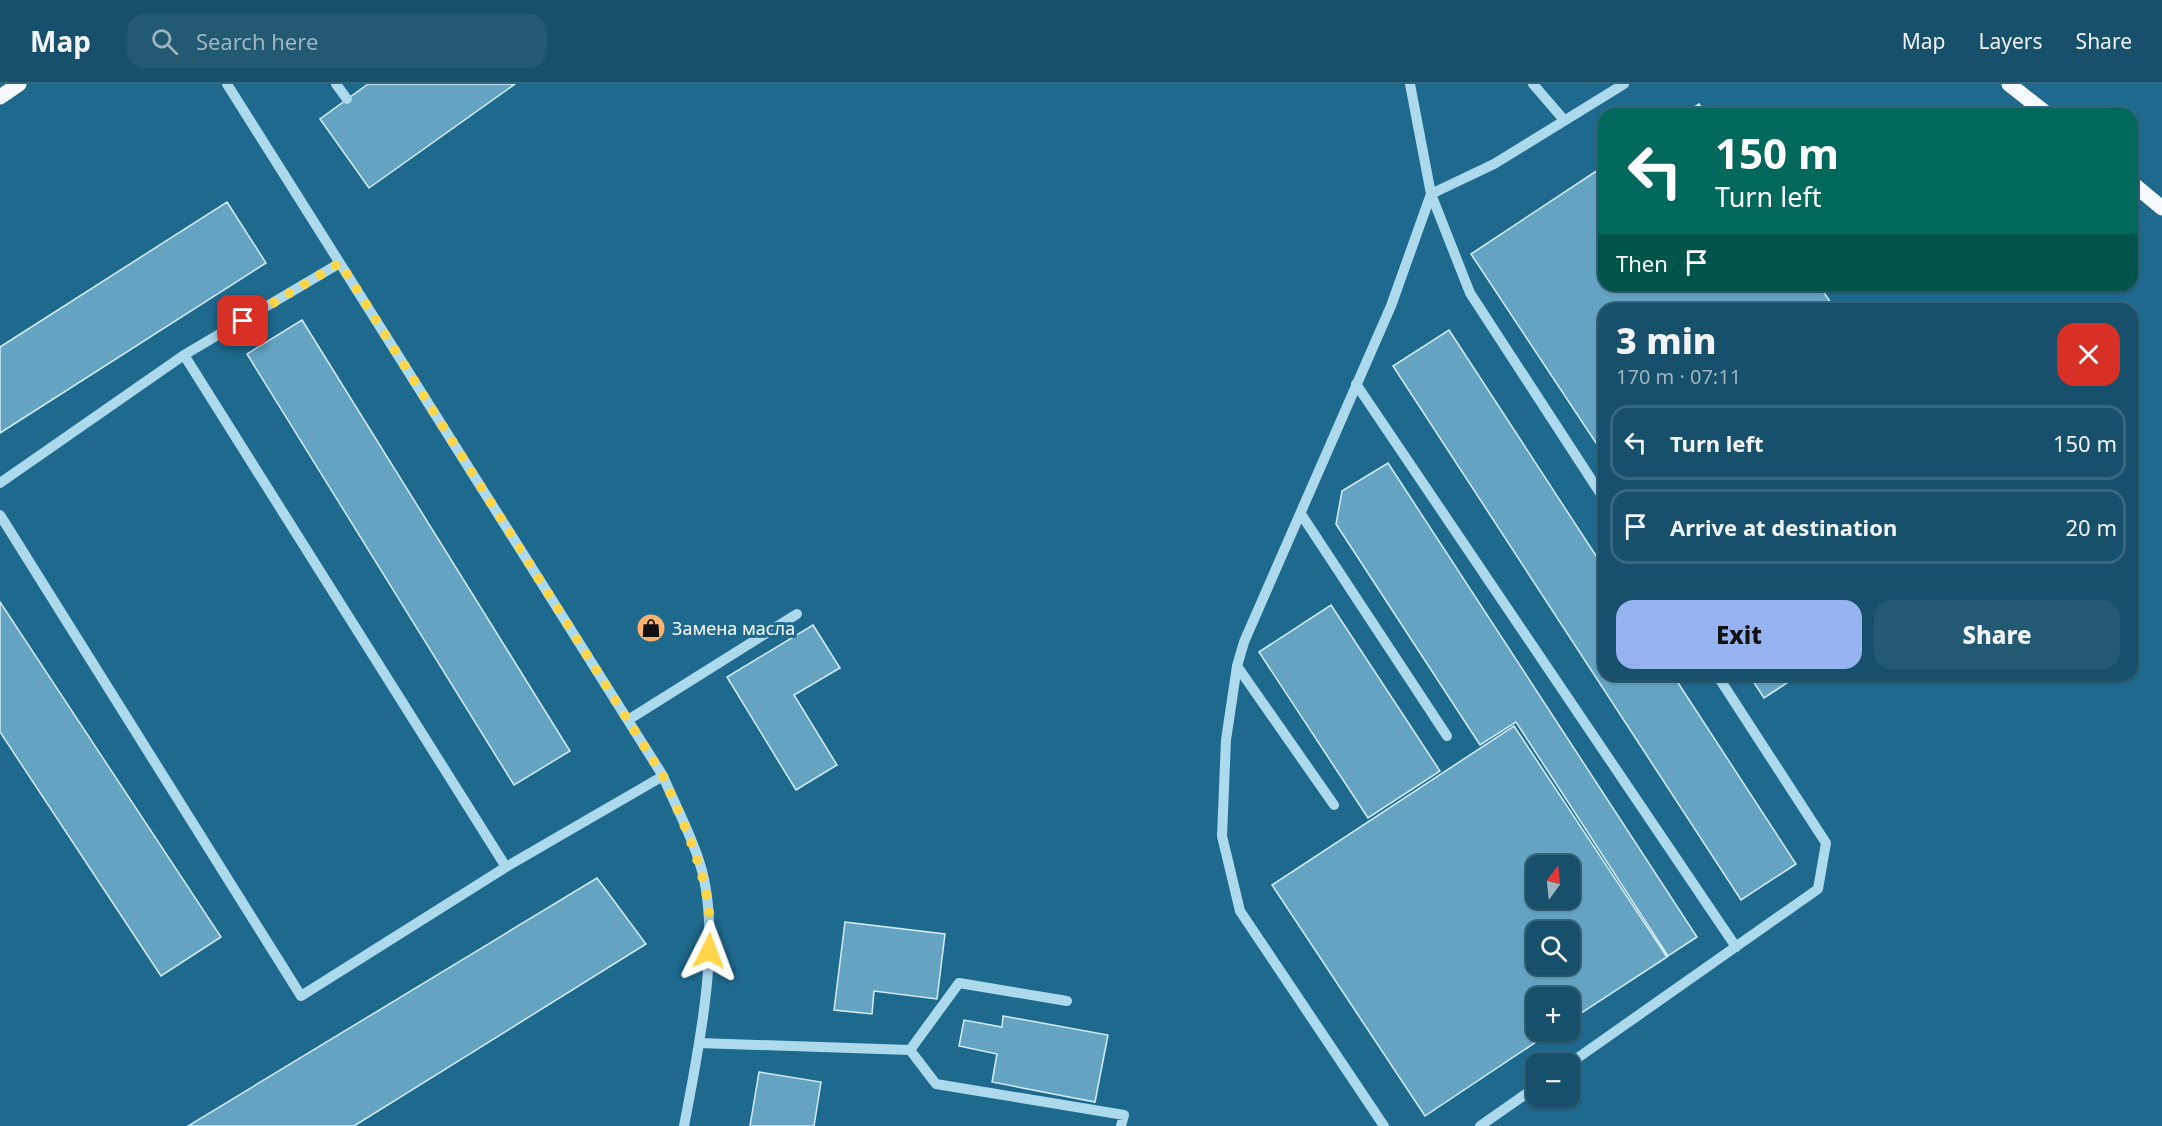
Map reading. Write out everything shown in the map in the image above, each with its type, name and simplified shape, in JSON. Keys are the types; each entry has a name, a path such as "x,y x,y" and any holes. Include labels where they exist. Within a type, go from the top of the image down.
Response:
{"main road":[{"path":"0,97 19,84"},
{"path":"2009,84 2039,108"},
{"path":"2138,188 2162,208"}],"street":[{"path":"227,84 663,776 701,865 711,928 699,1043 684,1126"},
{"path":"336,84 347,99"},
{"path":"1410,84 1431,194 1470,293 1598,490"},
{"path":"1533,84 1564,120"},
{"path":"1384,1126 1240,911 1222,836 1226,740 1237,666 1244,642 1391,306 1431,194 1494,164 1624,84"},
{"path":"0,483 184,355 340,263"},
{"path":"184,355 506,867"},
{"path":"1356,384 1736,947"},
{"path":"1301,514 1447,736"},
{"path":"0,516 301,996 506,867 663,776"},
{"path":"628,720 797,614"},
{"path":"1237,666 1334,805"},
{"path":"1580,1056 1818,889 1826,843 1722,681"},
{"path":"910,1050 959,983 1067,1001"},
{"path":"699,1043 910,1050"},
{"path":"910,1050 936,1084 1124,1114 1121,1126"},
{"path":"1480,1126 1526,1094"}],"building":[{"path":"368,84 515,84 369,188 320,119"},
{"path":"1598,170 1598,291 1823,291 1831,303 1598,303 1598,446 1471,254"},
{"path":"227,202 266,263 0,433 0,347"},
{"path":"302,320 570,751 514,785 247,354"},
{"path":"1449,330 1598,559 1598,681 1393,366"},
{"path":"1388,463 1697,937 1668,956 1516,722 1480,745 1336,524 1342,491"},
{"path":"0,602 221,937 161,976 0,732"},
{"path":"1331,605 1440,771 1368,818 1259,652"},
{"path":"813,625 840,668 794,695 837,765 796,790 727,677"},
{"path":"1598,681 1677,681 1796,864 1741,900"},
{"path":"1753,681 1790,681 1764,698"},
{"path":"1514,726 1667,957 1580,1014 1580,987 1526,987 1526,1041 1538,1041 1425,1116 1272,885"},
{"path":"597,878 646,944 354,1126 188,1126"},
{"path":"845,922 945,934 937,999 874,991 872,1014 834,1010"},
{"path":"1003,1016 1108,1035 1095,1102 992,1082 997,1054 959,1046 964,1020 1002,1027"},
{"path":"759,1072 821,1082 814,1126 750,1126"}],"place":[{"name":"Замена масла","path":"651,628"}],"route":[{"path":"243,321 340,263 663,776 701,865 711,928 709,951"}]}
